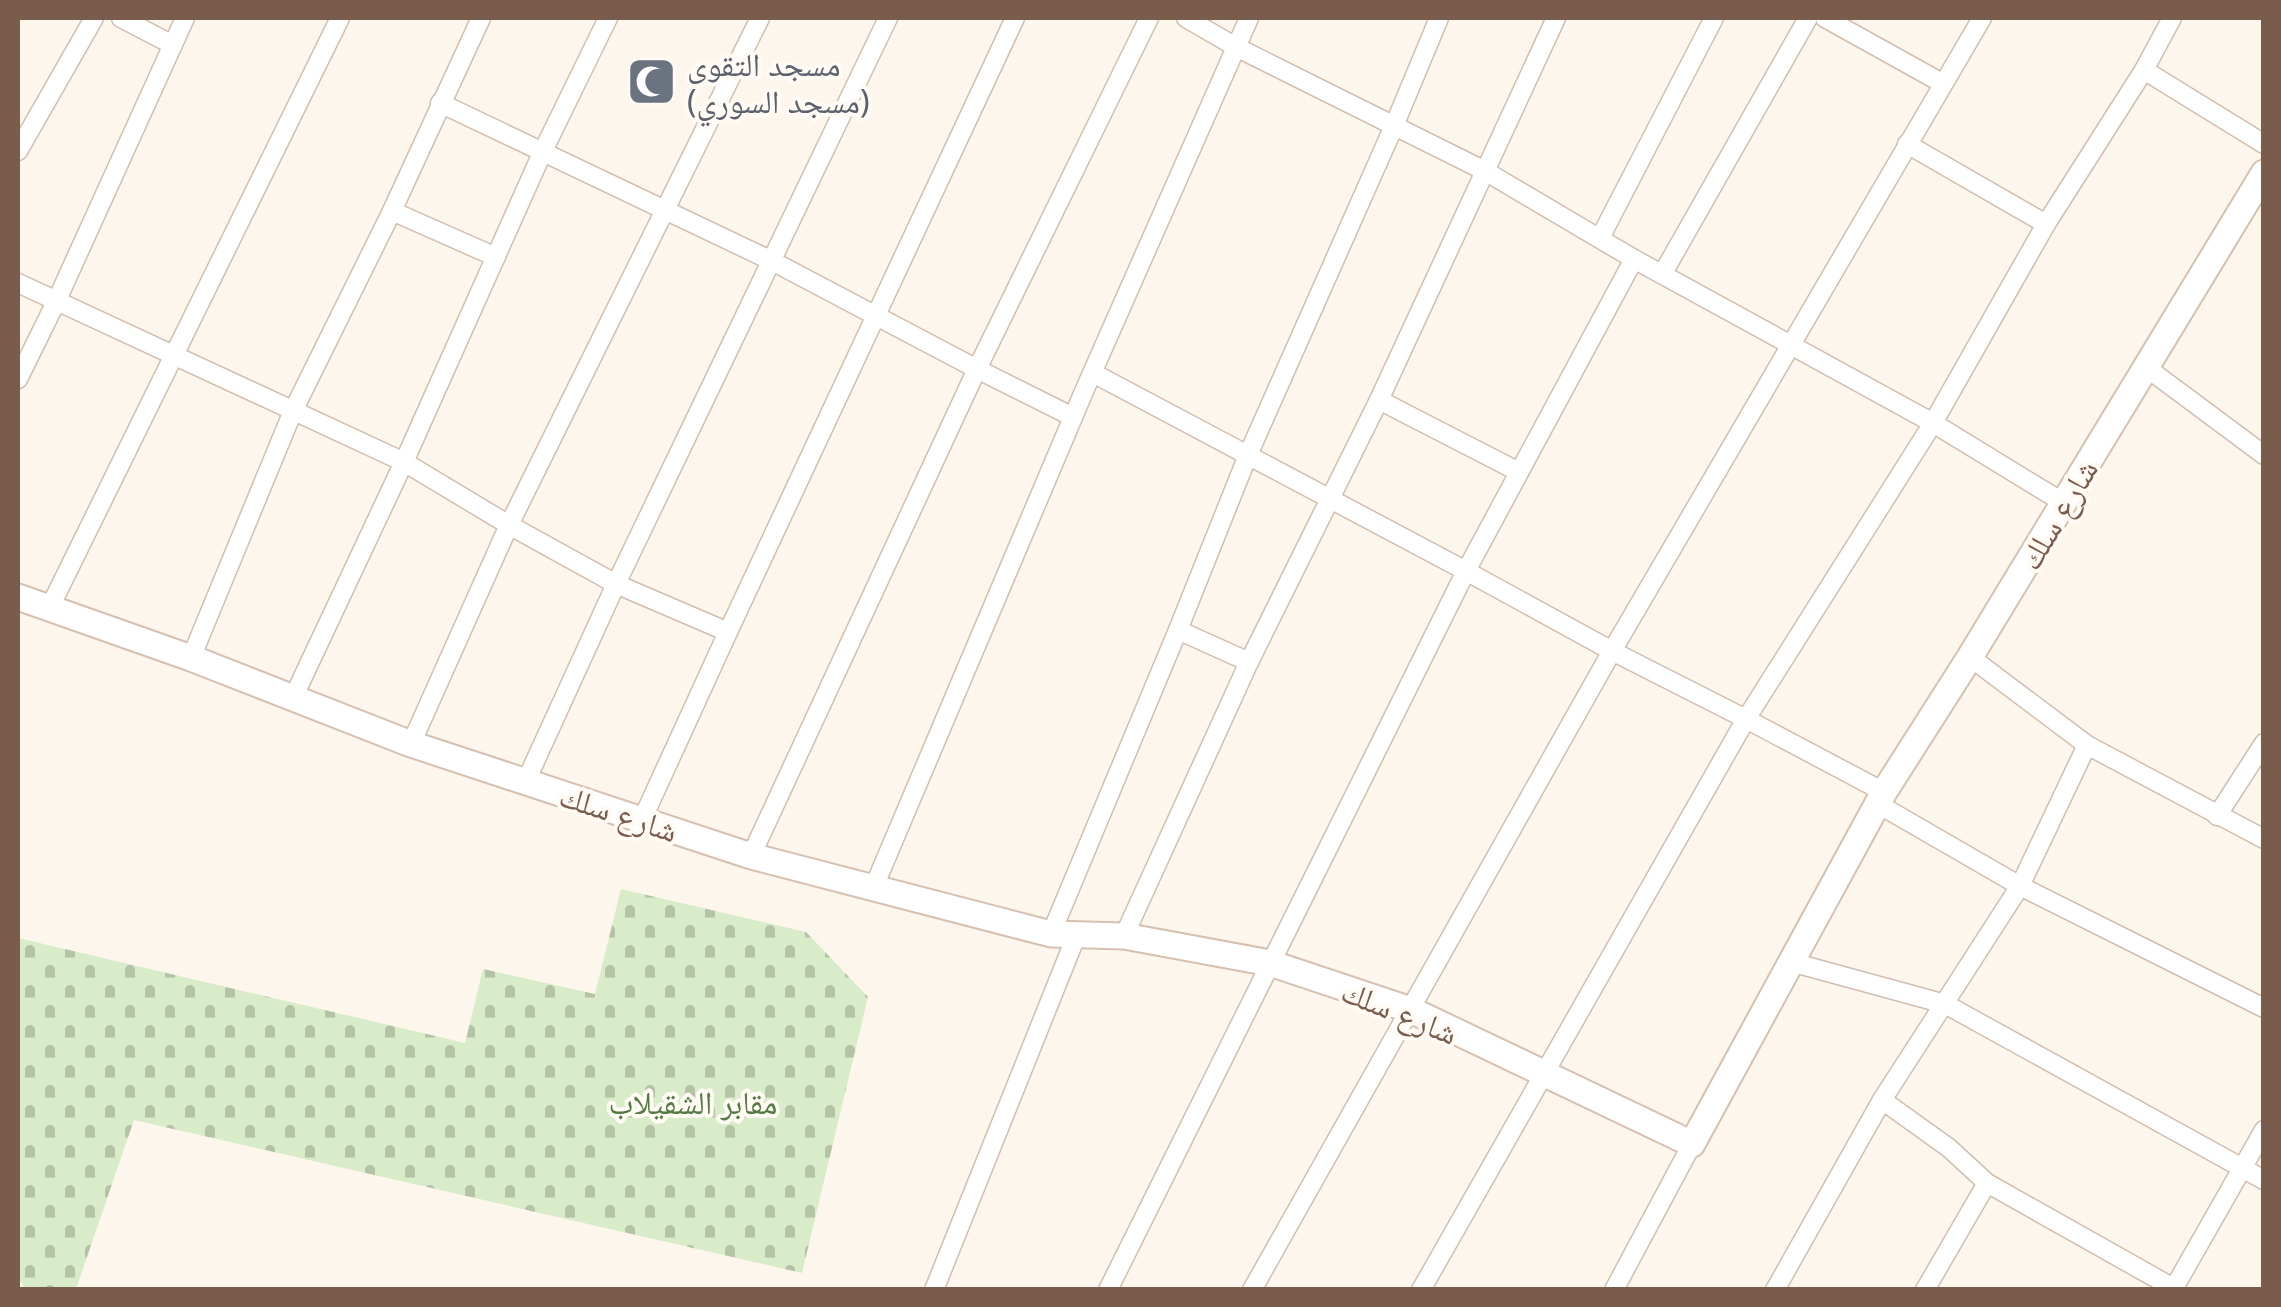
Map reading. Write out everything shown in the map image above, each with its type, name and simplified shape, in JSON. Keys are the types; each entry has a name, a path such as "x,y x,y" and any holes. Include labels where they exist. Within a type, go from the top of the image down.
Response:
{"street":[{"path":"18,151 94,18"},
{"path":"121,18 173,45"},
{"path":"18,380 185,18"},
{"path":"49,609 340,18"},
{"path":"192,658 294,411 481,18"},
{"path":"293,698 543,151 608,18"},
{"path":"412,744 508,524 760,18"},
{"path":"526,781 616,584 888,18"},
{"path":"642,820 1015,18"},
{"path":"752,856 977,370 1149,18"},
{"path":"1186,18 1486,172 1634,259 1933,423 2064,503"},
{"path":"873,889 1249,18"},
{"path":"934,1290 1178,630 1248,456 1439,18"},
{"path":"1600,238 1714,18"},
{"path":"1663,273 1808,18"},
{"path":"1826,18 1942,83"},
{"path":"1252,1290 1612,651 1982,18"},
{"path":"1421,1290 1746,719 1933,423 2046,224 2144,70 2172,18"},
{"path":"1124,936 1249,662 1486,172 1551,19"},
{"path":"2144,70 2264,144"},
{"path":"440,103 772,260 977,370 1074,417"},
{"path":"1907,144 2046,224"},
{"name":"شارع سلك","path":"18,597 192,658 412,744 752,856 1064,934 1124,936 1270,963 1410,1010 1692,1144 1881,798 2264,173"},
{"path":"392,211 496,257"},
{"path":"1108,1290 1466,570 1634,259"},
{"path":"18,283 404,462 616,584 728,632"},
{"path":"2146,368 2264,455"},
{"path":"1093,373 1746,719 2020,886 2264,1008"},
{"path":"1378,400 1519,472"},
{"path":"1178,630 1249,662"},
{"path":"1970,657 2087,745 2264,840"},
{"path":"2218,816 2264,743"},
{"path":"1775,1290 1882,1100 2020,886 2087,745"},
{"path":"1792,962 1945,1004 2264,1180"},
{"path":"1882,1100 1949,1148 1987,1183 2175,1289 2264,1130"},
{"path":"1614,1290 1692,1144"},
{"path":"1925,1290 1987,1183"}],"green space":[{"name":"مقابر الشقيلاب","path":"621,889 806,932 868,997 802,1273 134,1120 76,1289 25,1289 18,1277 18,938 465,1043 483,969 595,994"}],"place":[{"name":"مسجد التقوى (مسجد السوري)","path":"652,81"}]}
